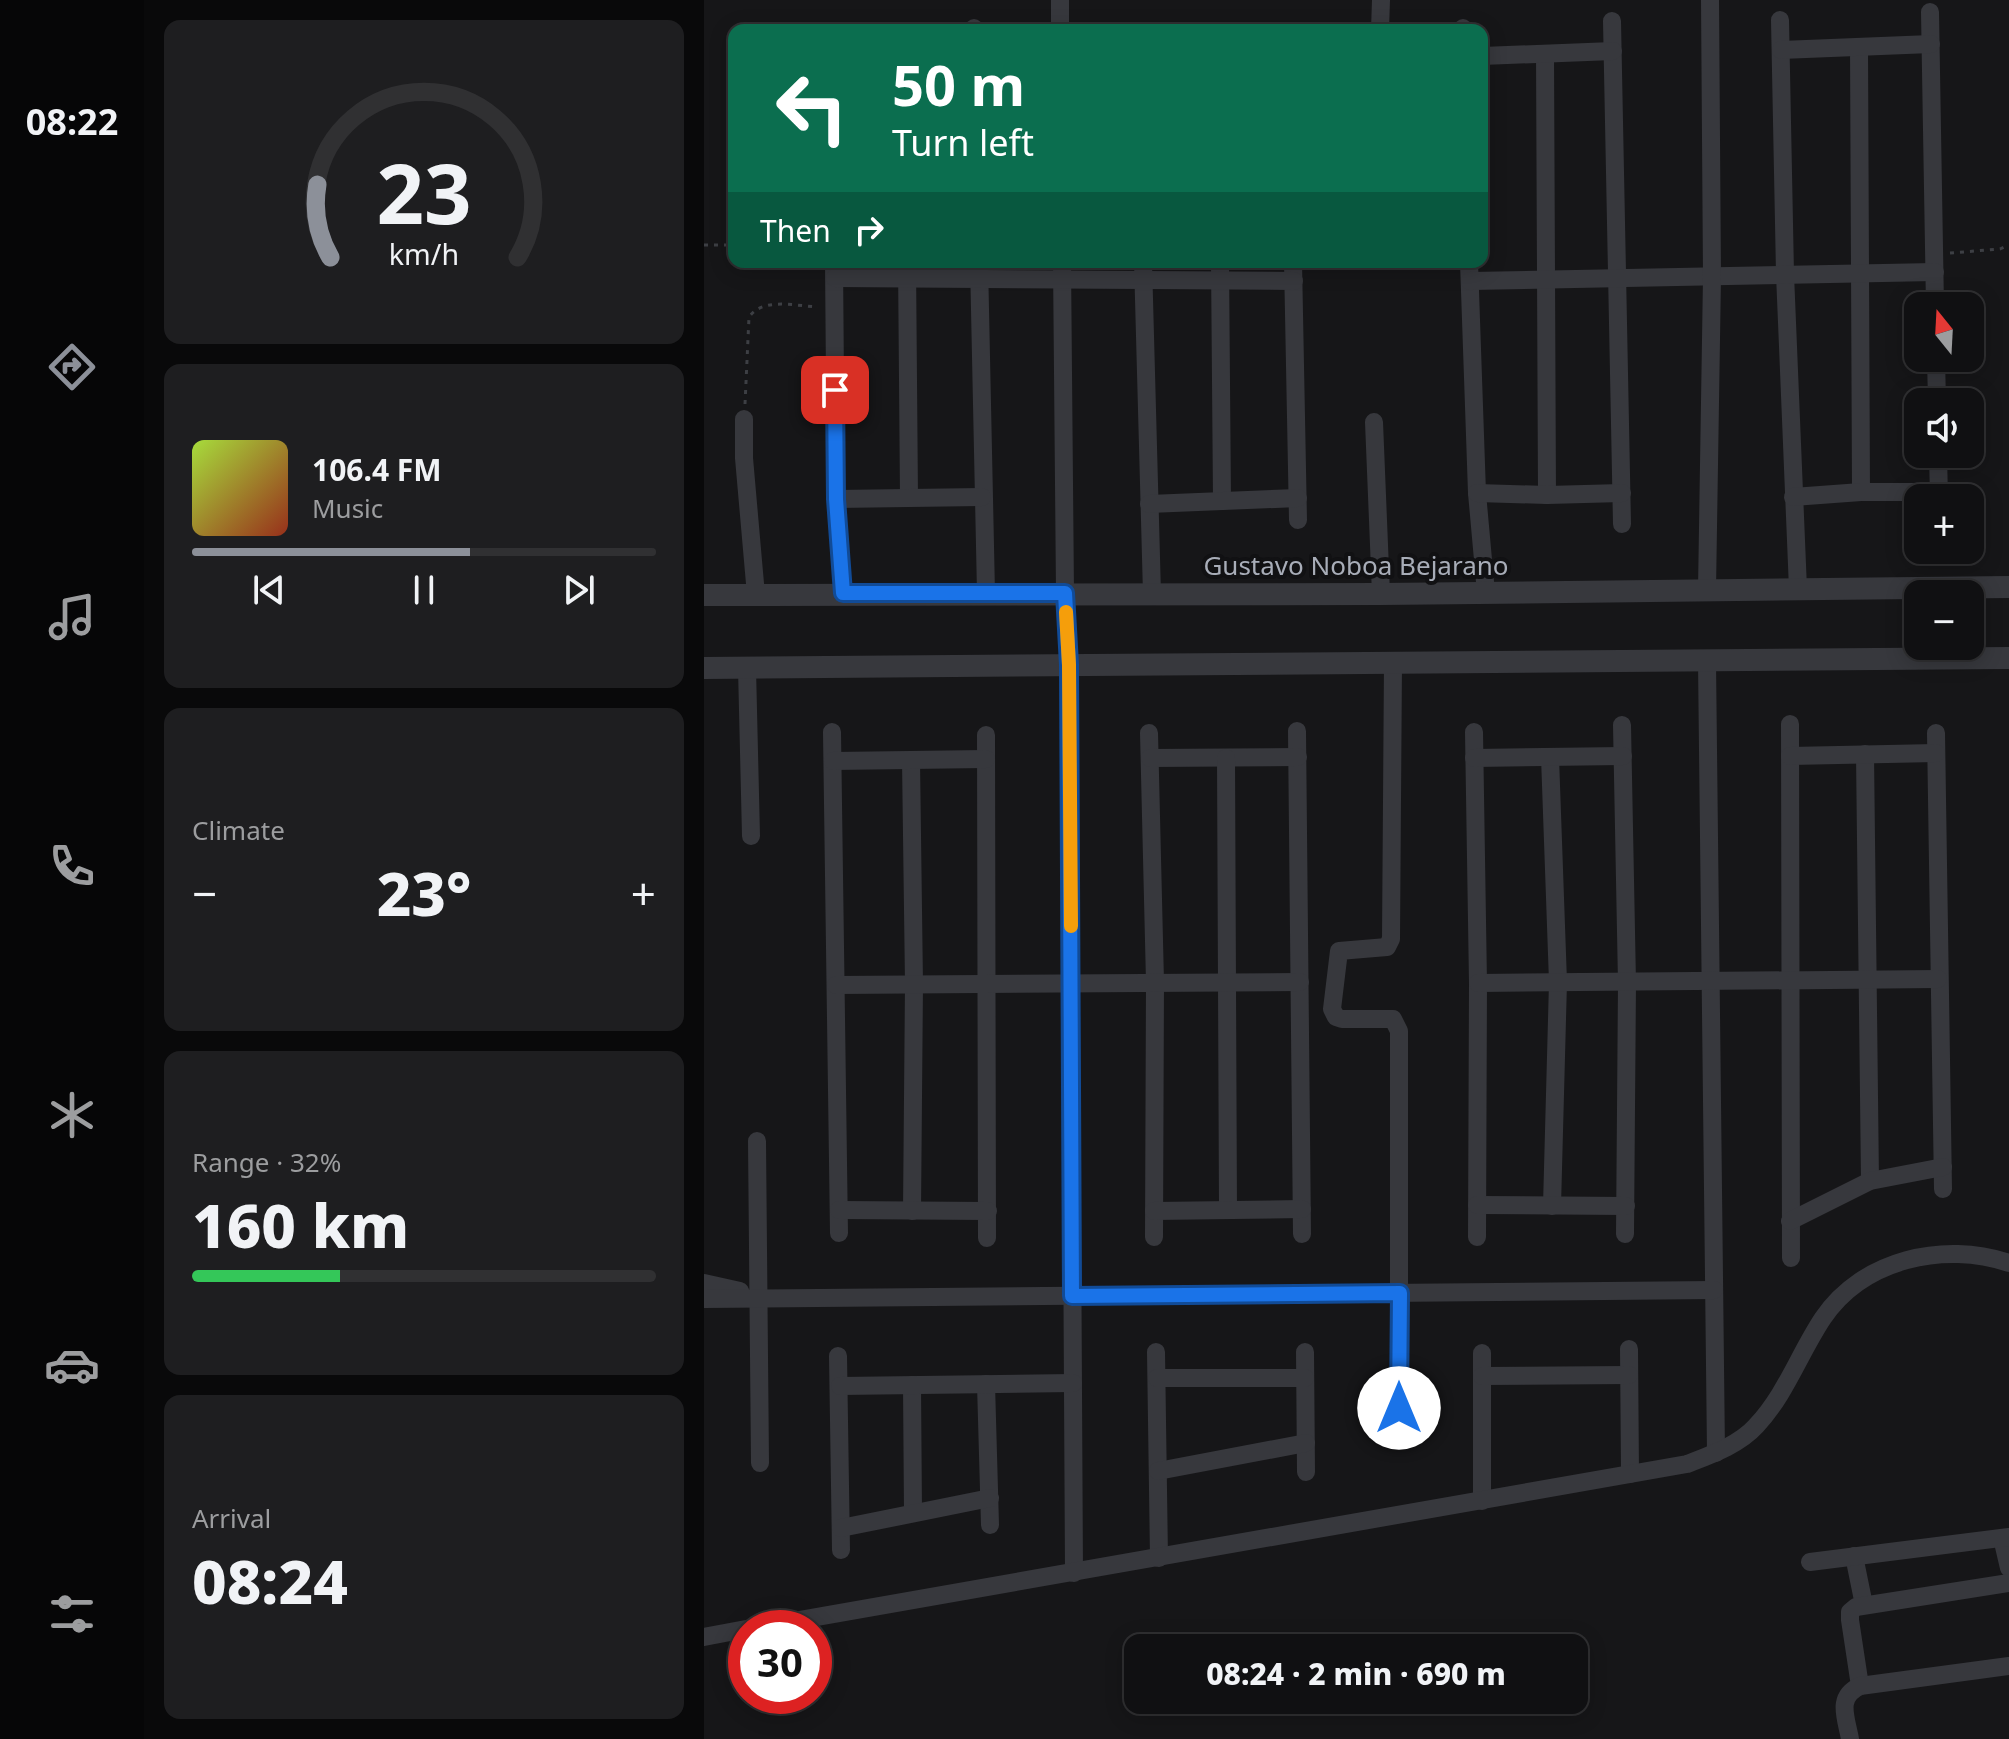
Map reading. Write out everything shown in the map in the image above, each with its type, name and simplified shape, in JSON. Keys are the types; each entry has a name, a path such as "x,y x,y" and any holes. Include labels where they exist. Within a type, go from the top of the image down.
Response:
{"street":[{"path":"1060,0 1060,24"},
{"path":"1380,24 1381,0"},
{"path":"1707,590 1712,277 1710,0"},
{"path":"1930,12 1935,292"},
{"path":"1780,20 1785,274 1798,589"},
{"path":"1612,21 1622,524"},
{"path":"1781,50 1931,44"},
{"path":"1859,47 1861,492"},
{"path":"1488,56 1613,51"},
{"path":"1545,54 1547,495"},
{"path":"1470,281 1861,273 1934,263"},
{"path":"1143,268 1152,594"},
{"path":"1220,268 1222,501"},
{"path":"1469,268 1477,493 1486,593"},
{"path":"843,593 836,499 834,270 1062,270 1144,281 1221,281 1294,272 1298,520"},
{"path":"907,270 909,498"},
{"path":"979,270 986,593"},
{"path":"1062,270 1065,593 1069,665 1074,1573"},
{"path":"744,419 744,458 756,595"},
{"path":"1374,422 1381,594"},
{"path":"1793,497 1861,492 1904,494"},
{"path":"1477,493 1622,493"},
{"path":"836,499 982,497"},
{"path":"1149,504 1298,498"},
{"name":"Gustavo Noboa Bejarano","path":"704,595 1381,594 2009,587"},
{"path":"704,668 2009,658"},
{"path":"1707,661 1716,1453"},
{"path":"1393,662 1391,939 1387,947 1339,951 1332,1009 1336,1017 1342,1019 1393,1019 1399,1031 1399,1408"},
{"path":"747,668 751,836"},
{"path":"1790,724 1791,1258"},
{"path":"1622,725 1627,983 1625,1234"},
{"path":"1297,731 1302,1234"},
{"path":"832,732 839,1233"},
{"path":"1474,732 1478,983 1477,1237"},
{"path":"1149,733 1155,982 1154,1237"},
{"path":"1936,733 1943,1189"},
{"path":"986,735 987,1238"},
{"path":"1790,756 1936,753"},
{"path":"1865,754 1870,1181"},
{"path":"1474,758 1623,756"},
{"path":"1150,758 1298,757"},
{"path":"1550,757 1558,982 1552,1206"},
{"path":"1226,758 1228,1210"},
{"path":"833,761 986,759"},
{"path":"911,760 914,984 912,1211"},
{"path":"1478,983 1938,979"},
{"path":"836,985 1300,982"},
{"path":"757,1141 760,1463"},
{"path":"1790,1221 1870,1181 1943,1167"},
{"path":"1477,1205 1626,1206"},
{"path":"1154,1211 1302,1209"},
{"path":"839,1210 988,1211"},
{"path":"832,1615 1687,1464 1716,1453 1754,1429 1784,1392 1825,1315 1856,1283 1892,1264 1932,1253 1995,1258 2009,1263"},
{"path":"704,1283 758,1296"},
{"path":"704,1299 758,1296 1714,1290"},
{"path":"1629,1349 1630,1474"},
{"path":"1156,1352 1159,1558"},
{"path":"1305,1352 1306,1472"},
{"path":"1482,1353 1482,1501"},
{"path":"838,1356 841,1550"},
{"path":"1482,1376 1629,1375"},
{"path":"1157,1378 1305,1378"},
{"path":"840,1386 1073,1383"},
{"path":"986,1384 990,1525"},
{"path":"912,1385 913,1513"},
{"path":"1158,1471 1306,1443"},
{"path":"841,1528 990,1498"},
{"path":"1810,1562 2006,1537 2009,1568"},
{"path":"1854,1556 1864,1605"},
{"path":"1860,1686 1850,1612 1864,1605 2009,1583"},
{"path":"704,1637 728,1632"},
{"path":"1850,1739 1844,1701 1846,1695 1860,1686 2009,1666"}],"path":[{"path":"704,245 728,245"},
{"path":"1934,263 2009,245"},
{"path":"744,419 749,317 754,310 764,305 834,307"}],"slow traffic":[{"path":"1066,612 1071,926"}],"route":[{"path":"835,390 836,499 843,593 1065,593 1069,665 1072,1296 1400,1293 1399,1408"}]}
